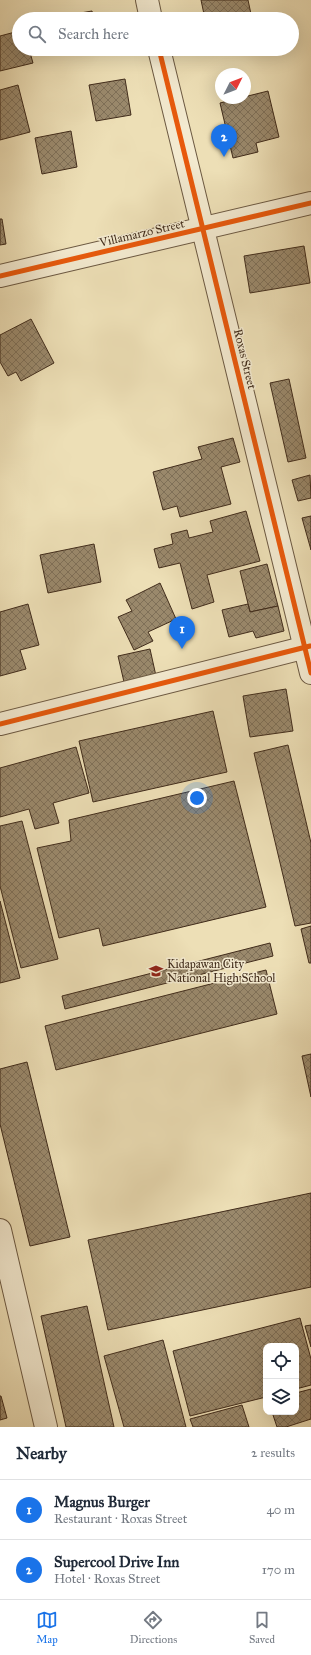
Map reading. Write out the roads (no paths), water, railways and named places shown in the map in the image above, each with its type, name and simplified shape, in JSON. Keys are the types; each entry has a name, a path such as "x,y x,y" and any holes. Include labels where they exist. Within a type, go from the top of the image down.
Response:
{"street":[{"path":"147,0 150,12"},
{"name":"Roxas Street","path":"161,56 308,647 311,673"},
{"name":"Villamarzo Street","path":"0,276 311,203"},
{"path":"0,724 308,647"},
{"path":"0,1230 46,1427"}],"place":[{"name":"Supercool Drive Inn","path":"224,157"},
{"name":"Magnus Burger","path":"182,649"},
{"name":"Kidapawan City National High School","path":"156,971"}]}
